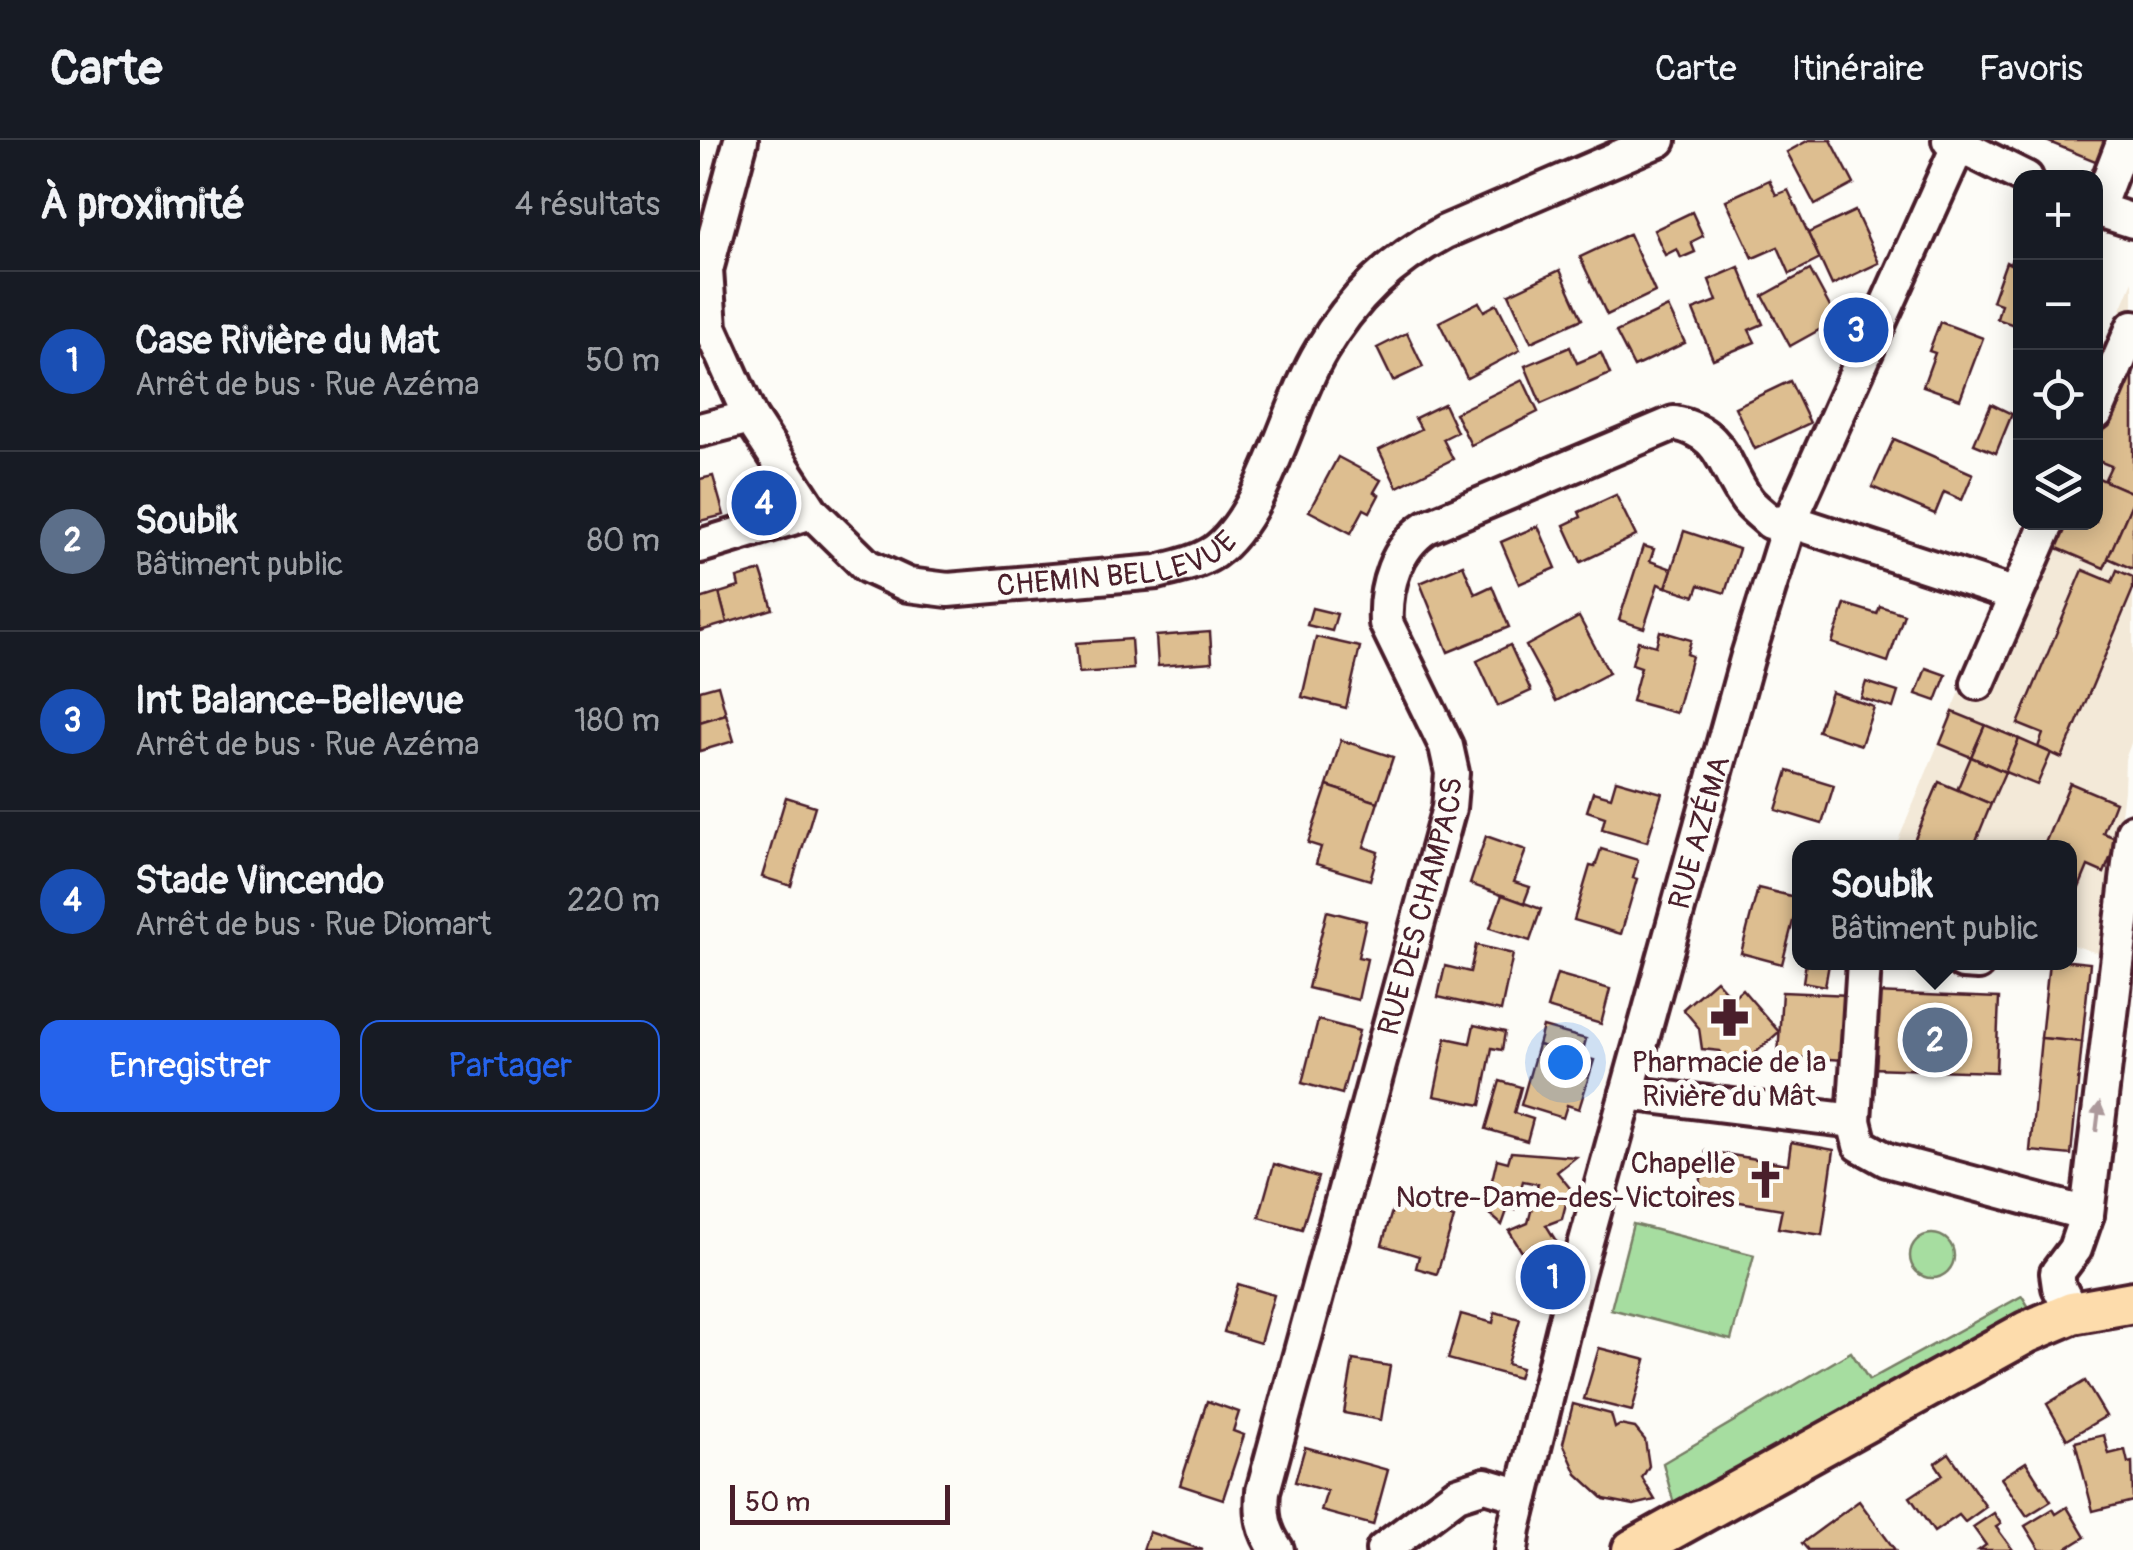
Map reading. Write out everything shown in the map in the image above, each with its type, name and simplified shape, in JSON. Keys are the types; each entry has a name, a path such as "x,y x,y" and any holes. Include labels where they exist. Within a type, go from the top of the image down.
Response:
{"main road":[{"path":"1634,1550 2028,1332 2072,1313 2133,1302"}],"street":[{"name":"CHEMIN BELLEVUE","path":"741,140 706,270 710,328 750,418 812,512 867,566 908,585 948,590 1157,572 1191,564 1215,551 1239,528 1319,354 1349,308 1375,279 1415,248 1446,232 1658,140"},
{"path":"2103,192 2124,140"},
{"path":"1956,142 2013,171"},
{"name":"RUE AZÉMA","path":"1511,1550 1572,1294 1747,659 1790,521 1956,142"},
{"path":"2103,212 2133,221"},
{"path":"2103,397 2133,326"},
{"path":"700,430 750,418"},
{"name":"RUE DES CHAMPACS","path":"1277,1550 1261,1515 1263,1491 1449,808 1452,773 1446,746 1386,623 1384,604 1400,551 1427,527 1674,423 1696,428 1718,447 1748,502 1770,522 1790,521"},
{"path":"700,546 812,512"},
{"path":"1790,521 2016,595"},
{"path":"1978,683 2044,530"},
{"path":"2072,1313 2059,1287 2057,1273 2075,1249 2087,1214 2133,831"},
{"path":"1864,970 1854,1122 1860,1146 1887,1160 2087,1214"},
{"path":"1627,1092 1854,1122"},
{"path":"1384,1550 1456,1494 1485,1485 1522,1496"}],"shaded area":[{"path":"2133,281 2133,738 2125,759 2103,955 2077,946 2077,840 1898,840 2027,530 2103,530 2103,352"}],"green space":[{"path":"1633,1224 1754,1255 1731,1340 1611,1309"},
{"path":"1932,1234 1948,1240 1954,1256 1948,1272 1932,1278 1916,1272 1910,1256 1916,1240"},
{"path":"2022,1296 2030,1309 1674,1504 1663,1463 1851,1352 1869,1380"}],"building":[{"path":"1809,140 1831,140 1854,184 1815,205 1787,152"},
{"path":"2044,140 2110,140 2100,163"},
{"path":"1769,180 1776,195 1788,190 1820,259 1790,274 1778,247 1753,258 1726,200"},
{"path":"1855,211 1879,263 1832,285 1808,233"},
{"path":"1692,212 1703,236 1691,242 1695,252 1681,258 1677,249 1665,255 1654,230"},
{"path":"1629,234 1655,292 1607,315 1580,257"},
{"path":"2013,256 2013,325 1997,319 2001,304 1992,301 2006,262 2010,264"},
{"path":"1739,267 1763,324 1749,330 1755,342 1713,359 1693,310 1717,301 1709,280"},
{"path":"1560,270 1582,319 1531,342 1509,294"},
{"path":"1810,270 1837,320 1790,346 1763,296"},
{"path":"1479,302 1484,311 1497,304 1520,350 1467,378 1439,322"},
{"path":"1668,307 1685,343 1634,367 1616,332"},
{"path":"1940,322 1983,338 1960,399 1923,386 1935,353 1929,351"},
{"path":"1407,333 1423,367 1393,381 1377,348"},
{"path":"1570,347 1577,363 1601,353 1610,374 1541,404 1525,366"},
{"path":"2133,360 2133,493 2104,481 2111,466 2103,463 2103,430"},
{"path":"1523,380 1538,412 1471,445 1455,413"},
{"path":"1790,381 1810,423 1755,449 1735,407"},
{"path":"1444,404 1457,432 1443,439 1453,459 1397,487 1379,450 1421,429 1415,418"},
{"path":"1991,404 2012,414 1996,453 1974,444"},
{"path":"1894,439 1973,474 1962,500 1944,492 1935,514 1872,487"},
{"path":"1338,457 1381,480 1370,512 1364,509 1351,533 1309,511"},
{"path":"713,476 724,515 700,521 700,479"},
{"path":"2103,480 2133,493 2104,568 2055,547 2062,530 2103,530"},
{"path":"1616,495 1636,536 1581,562 1564,525 1581,517 1579,512"},
{"path":"2133,501 2133,569 2108,558"},
{"path":"1538,526 1556,568 1519,584 1501,542"},
{"path":"1684,531 1739,549 1725,593 1699,585 1695,596 1666,587"},
{"path":"1643,546 1654,549 1650,561 1672,569 1666,587 1658,584 1644,628 1619,620"},
{"path":"1463,565 1475,594 1492,586 1509,627 1448,652 1420,583"},
{"path":"2083,570 2112,582 2117,570 2133,577 2133,589 2062,758 2038,747 2043,734 2018,724"},
{"path":"761,571 773,609 727,623 719,593 739,587 737,578"},
{"path":"719,593 727,623 700,631 700,599"},
{"path":"1845,604 1877,614 1880,606 1904,614 1888,662 1832,643"},
{"path":"1312,608 1337,614 1332,631 1307,625"},
{"path":"1579,617 1609,673 1556,701 1526,646"},
{"path":"1660,631 1691,640 1687,654 1692,656 1676,713 1632,701 1641,667 1632,664 1638,641 1656,646"},
{"path":"1210,632 1212,662 1158,666 1156,636"},
{"path":"1316,637 1360,647 1346,708 1302,697"},
{"path":"1131,639 1133,669 1079,673 1076,643"},
{"path":"1510,645 1531,691 1498,706 1477,661"},
{"path":"1926,668 1946,675 1936,701 1916,694"},
{"path":"1866,682 1898,692 1893,708 1861,698"},
{"path":"718,685 726,714 700,722 700,690"},
{"path":"1831,692 1874,707 1861,745 1818,731"},
{"path":"1953,712 1985,725 1971,757 1940,744"},
{"path":"726,714 734,741 700,751 700,722"},
{"path":"1985,725 2019,739 2005,772 1971,757"},
{"path":"2019,739 2051,753 2037,785 2005,772"},
{"path":"1341,740 1393,757 1378,802 1327,786"},
{"path":"1971,757 2005,772 1991,804 1957,790"},
{"path":"1788,771 1834,785 1822,824 1776,810"},
{"path":"1616,780 1662,793 1647,842 1602,829 1605,817 1587,811 1593,792 1611,797"},
{"path":"1939,782 1991,804 1976,840 1914,840"},
{"path":"2070,783 2115,802 2103,833 2118,839 2104,873 2088,866 2077,893 2077,840 2046,840"},
{"path":"1327,786 1378,802 1364,847 1378,852 1370,880 1316,864 1321,847 1308,843"},
{"path":"786,797 815,806 791,886 762,877"},
{"path":"1486,836 1526,850 1514,882 1530,887 1524,903 1470,884"},
{"path":"1601,849 1638,860 1633,878 1637,879 1621,934 1574,920 1590,866 1595,867"},
{"path":"1758,888 1792,896 1792,925 1782,964 1741,953"},
{"path":"1502,895 1541,909 1530,941 1490,928"},
{"path":"1327,911 1366,921 1358,957 1367,959 1358,1000 1308,988"},
{"path":"1476,945 1513,954 1501,1011 1438,997 1445,966 1470,972"},
{"path":"2077,962 2090,963 2082,1042 2041,1038 2048,970 2077,970"},
{"path":"1805,970 1828,970 1825,986 1803,982"},
{"path":"1557,974 1610,989 1601,1024 1547,1008"},
{"name":"Pharmacie de la Rivière du Mât","path":"1716,980 1732,998 1742,989 1779,1032 1736,1070 1720,1051 1702,1049 1699,1028 1683,1009"},
{"path":"1782,992 1849,995 1845,1060 1778,1056"},
{"path":"1874,993 1999,998 1996,1072 1870,1068"},
{"path":"1318,1020 1359,1031 1342,1094 1302,1083"},
{"path":"1474,1025 1505,1032 1502,1050 1492,1048 1481,1105 1434,1096 1446,1038 1470,1043"},
{"path":"1543,1027 1586,1039 1581,1058 1538,1045"},
{"path":"2041,1038 2082,1042 2071,1155 2030,1151"},
{"path":"1538,1045 1594,1060 1579,1109 1567,1105 1563,1118 1521,1105"},
{"path":"1500,1081 1521,1087 1514,1113 1533,1119 1527,1141 1486,1129"},
{"name":"Chapelle Notre-Dame-des-Victoires","path":"1791,1142 1834,1150 1822,1235 1778,1228 1782,1209 1698,1195 1706,1151 1788,1164"},
{"path":"1511,1152 1576,1157 1557,1172 1570,1188 1562,1219 1546,1225 1556,1241 1540,1253 1534,1245 1522,1252 1509,1231 1528,1223 1538,1184 1523,1181 1515,1210 1508,1208 1502,1225 1485,1210 1497,1159 1508,1162"},
{"path":"1274,1164 1318,1177 1302,1229 1259,1217"},
{"path":"1395,1201 1454,1218 1437,1274 1416,1268 1419,1256 1382,1245"},
{"path":"1238,1284 1274,1295 1260,1343 1224,1332"},
{"path":"1495,1312 1520,1319 1507,1364 1521,1368 1518,1378 1448,1359 1461,1314 1493,1323"},
{"path":"1599,1348 1646,1360 1632,1411 1584,1399"},
{"path":"1353,1360 1390,1366 1381,1420 1344,1413"},
{"path":"2085,1381 2106,1416 2067,1439 2047,1404"},
{"path":"1207,1401 1239,1412 1233,1431 1244,1435 1223,1499 1180,1485"},
{"path":"1573,1404 1611,1414 1615,1428 1635,1428 1645,1440 1649,1466 1642,1478 1655,1500 1634,1505 1604,1499 1577,1474 1563,1443"},
{"path":"2104,1435 2109,1454 2125,1450 2128,1463 2132,1462 2133,1501 2093,1511 2075,1442"},
{"path":"1305,1447 1388,1470 1373,1525 1321,1511 1327,1491 1295,1482"},
{"path":"1949,1453 1986,1507 1965,1522 1959,1515 1934,1532 1910,1497 1943,1475 1935,1463"},
{"path":"2026,1462 2051,1501 2027,1516 2001,1478"},
{"path":"1859,1501 1895,1550 1808,1550 1802,1543"},
{"path":"2067,1507 2085,1537 2064,1550 2040,1550 2025,1526 2053,1509 2056,1514"},
{"path":"1994,1513 2001,1524 1996,1527 2013,1550 1979,1550 1986,1545 1973,1527"},
{"path":"1149,1532 1203,1550 1143,1550"}],"place":[{"name":"Int Balance-Bellevue","path":"1856,330"},
{"name":"Stade Vincendo","path":"764,503"},
{"name":"Pharmacie de la Rivière du Mât","path":"1729,1018"},
{"name":"Soubik","path":"1935,1040"},
{"name":"Chapelle Notre-Dame-des-Victoires","path":"1765,1180"},
{"name":"Case Rivière du Mat","path":"1553,1277"}]}
